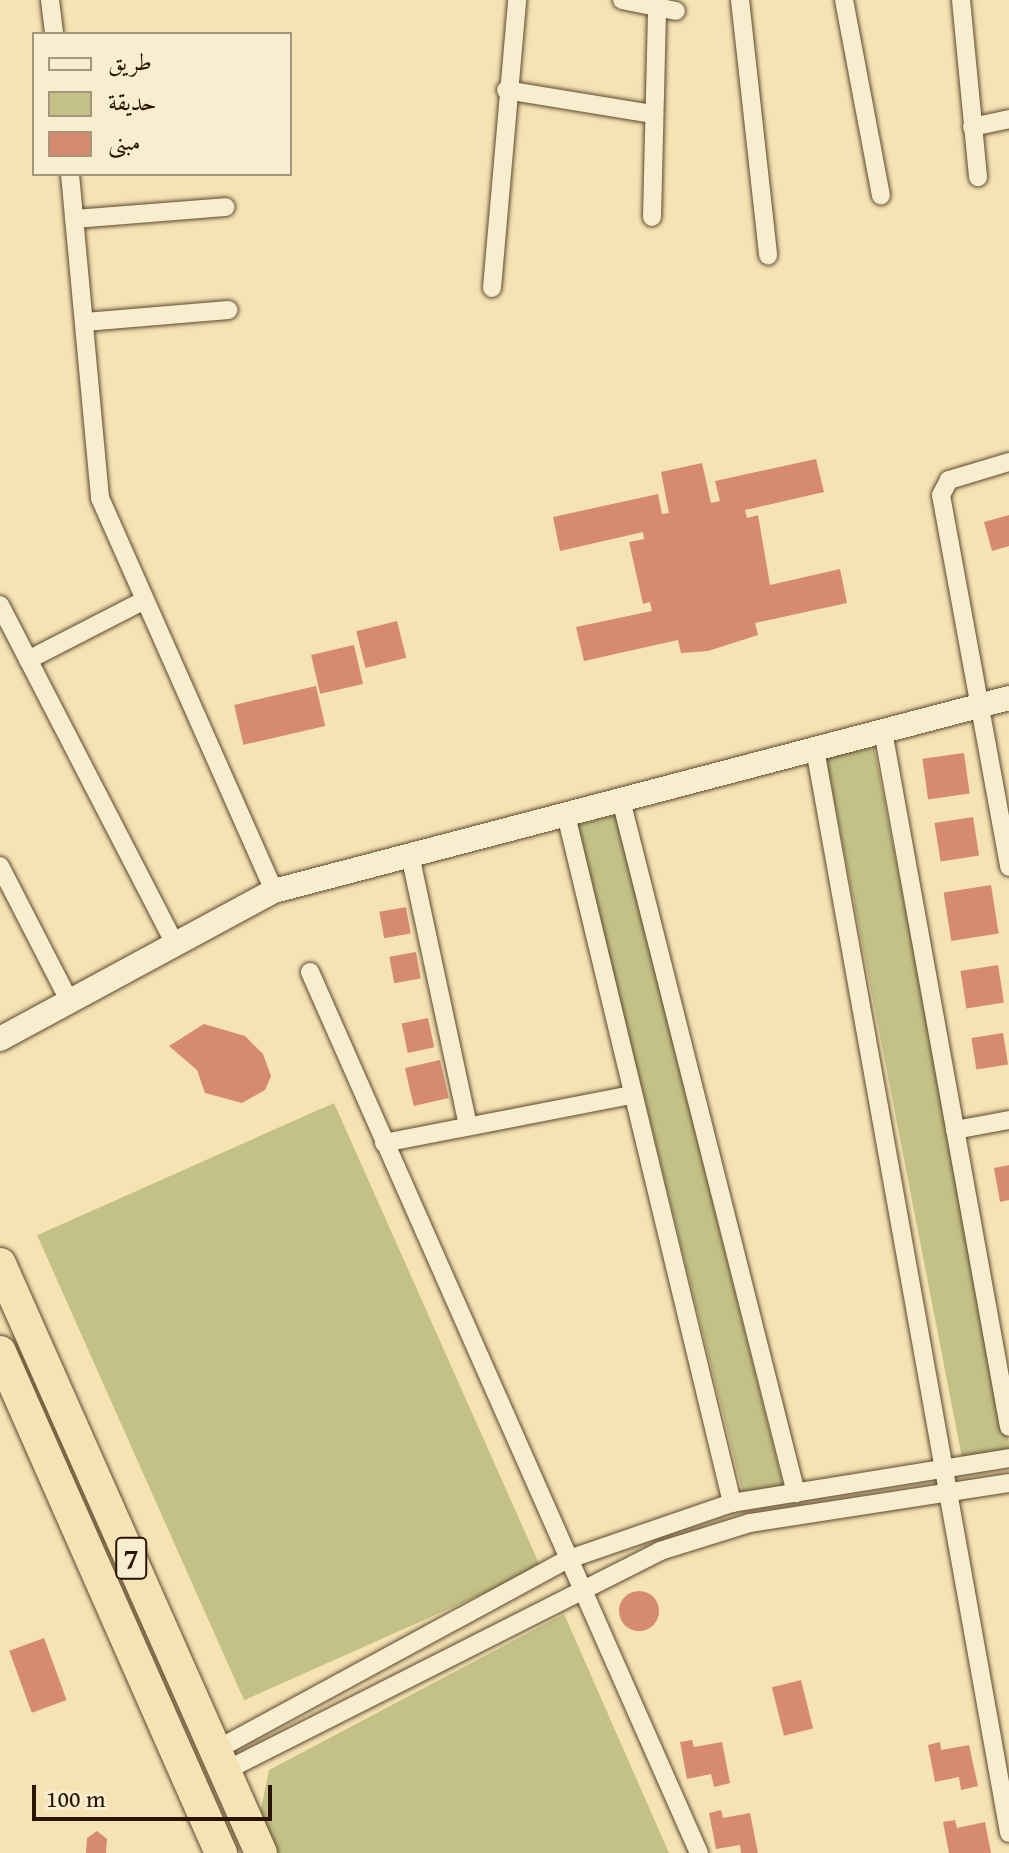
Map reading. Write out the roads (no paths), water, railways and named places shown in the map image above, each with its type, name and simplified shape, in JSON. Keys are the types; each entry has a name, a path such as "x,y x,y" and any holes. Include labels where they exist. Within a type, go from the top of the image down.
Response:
{"highway":[{"name":"7","path":"0,1264 261,1853"},
{"name":"7","path":"0,1352 221,1853"},
{"path":"177,1750 216,1751"}],"street":[{"path":"50,0 54,32"},
{"path":"492,288 506,90 517,0"},
{"path":"622,0 676,11"},
{"path":"740,0 768,255"},
{"path":"844,0 881,196"},
{"path":"961,0 978,177"},
{"path":"652,217 652,114 657,7"},
{"path":"506,90 652,114"},
{"path":"972,127 1009,119"},
{"path":"70,176 100,498 274,891"},
{"path":"74,219 226,207"},
{"path":"85,322 229,310"},
{"path":"1009,462 949,480 941,495 1009,867"},
{"path":"28,660 143,601"},
{"path":"0,605 175,944"},
{"path":"0,1039 274,891 1009,698"},
{"path":"883,731 1009,1427"},
{"path":"815,749 1009,1833"},
{"path":"621,800 796,1493"},
{"path":"566,815 732,1503"},
{"path":"410,855 468,1126"},
{"path":"0,866 69,1000"},
{"path":"310,972 577,1588 699,1853"},
{"path":"384,1143 632,1095"},
{"path":"955,1130 1009,1120"},
{"path":"216,1751 566,1560 732,1503 1009,1458"},
{"path":"216,1751 577,1588 718,1530 1009,1483"}]}
